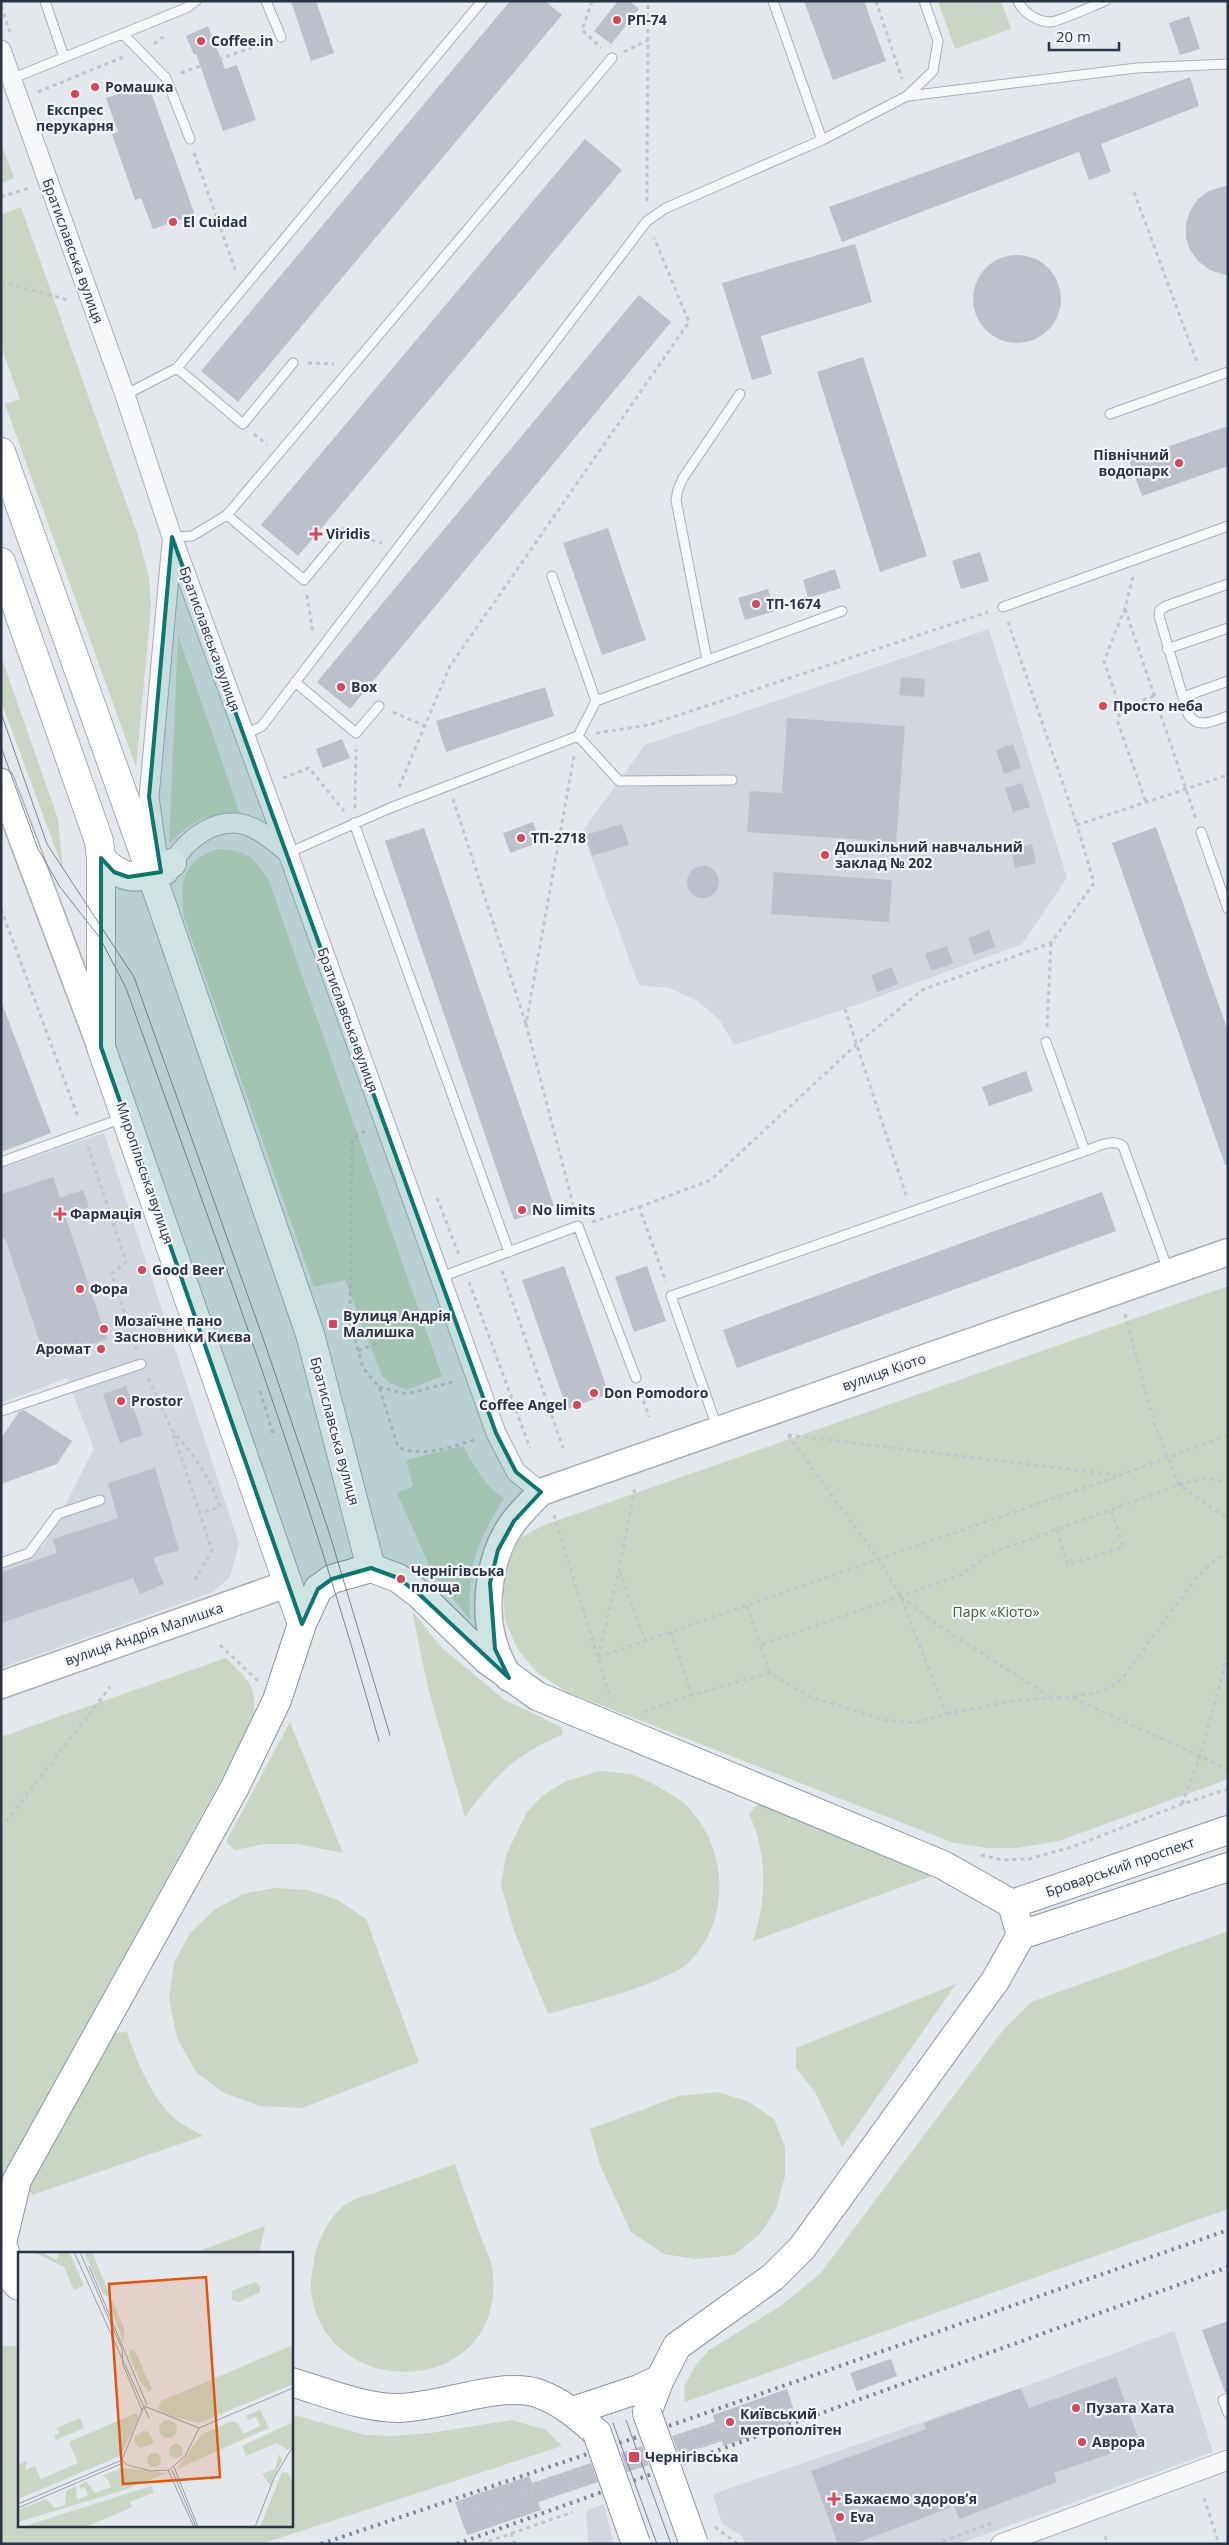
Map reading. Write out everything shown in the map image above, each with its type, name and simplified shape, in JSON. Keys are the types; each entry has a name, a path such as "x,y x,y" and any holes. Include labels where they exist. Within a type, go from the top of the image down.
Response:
{"main road":[{"name":"Братиславська вулиця","path":"1,452 161,875 310,1334 371,1568"},
{"path":"1,562 99,841 101,858 101,1047"},
{"path":"101,858 114,872 128,877 161,875"},
{"name":"Миропільська вулиця","path":"101,1047 302,1624"},
{"path":"11,2284 2,2243 17,2180 234,1789 277,1700 302,1624 318,1589 332,1579 371,1568 398,1578 419,1594 455,1630 509,1678 537,1696 943,1865 1012,1904 1021,1935"},
{"name":"Броварський проспект","path":"1012,1904 1228,1830"},
{"path":"694,2544 647,2413 660,2379 677,2346 773,2277 802,2248 995,1981 1021,1935 1228,1867"},
{"path":"573,2411 639,2389 660,2379"},
{"path":"292,2382 361,2402 396,2408 429,2407 502,2391 537,2393 573,2411 597,2433 636,2544"}],"street":[{"name":"Братиславська вулиця","path":"1,50 92,307 125,394 172,537 288,853 496,1433 516,1472 541,1492"},
{"name":"Братиславська вулиця","path":"161,875 149,798 172,537"},
{"name":"Миропільська вулиця","path":"1,782 101,1047"},
{"path":"161,875 189,842 211,828 235,823 260,832 288,853"},
{"name":"вулиця Кіото","path":"541,1492 1228,1252"},
{"path":"509,1678 495,1649 489,1609 490,1583 498,1550 514,1521 541,1492"},
{"name":"вулиця Андрія Малишка","path":"1,1685 287,1584"},
{"path":"1001,2544 1228,2460"}],"lane":[{"path":"44,1 64,57"},
{"path":"11,79 186,8 196,1"},
{"path":"266,1 281,37"},
{"path":"125,394 177,368 482,1"},
{"path":"772,1 822,140"},
{"path":"245,735 262,726 647,221 666,208 822,140 907,96 933,71 938,41 924,1"},
{"path":"1018,1 1021,8 1034,17 1050,22 1106,1"},
{"path":"123,34 166,78 190,140"},
{"path":"172,537 192,536 227,515 612,58"},
{"path":"907,96 1137,68 1228,64"},
{"path":"177,368 243,424 293,363"},
{"path":"1110,414 1228,372"},
{"path":"707,660 676,500 683,478 740,394"},
{"path":"227,515 304,580 344,533"},
{"path":"1003,607 1228,526"},
{"path":"552,576 596,702"},
{"path":"1228,584 1166,606 1160,610 1159,623 1188,714 1192,720 1198,724 1228,716"},
{"path":"288,853 390,808 578,736 596,702 842,611"},
{"path":"1167,649 1228,628"},
{"path":"1183,697 1228,681"},
{"path":"295,682 356,733 379,706"},
{"path":"578,736 619,781 732,780"},
{"path":"354,823 509,1252"},
{"path":"1201,832 1228,909"},
{"path":"1046,1042 1085,1151"},
{"path":"1,1162 125,1117"},
{"path":"718,1430 672,1296 1085,1151 1111,1142 1118,1142 1123,1146 1169,1272"},
{"path":"440,1277 578,1226 636,1378"},
{"path":"1,1411 141,1364"},
{"path":"1,1563 29,1553 58,1514 100,1500"},
{"path":"1228,2398 1223,2400 1228,2413"}],"path":[{"path":"592,1 582,30 612,58 648,40"},
{"path":"390,808 450,666 689,322 647,221 648,1"},
{"path":"876,1 907,96"},
{"path":"166,78 281,37"},
{"path":"190,140 242,290"},
{"path":"1134,192 1203,381"},
{"path":"1,282 92,307"},
{"path":"293,363 354,364"},
{"path":"243,424 278,455"},
{"path":"344,533 398,547"},
{"path":"1138,559 1125,608 1104,662 1120,708 1118,723 1146,802"},
{"path":"304,580 317,653"},
{"path":"526,1024 578,736 650,726 1003,607 1094,883 1051,943 1046,1042"},
{"path":"1125,608 1201,832"},
{"path":"1120,708 1154,696"},
{"path":"379,706 425,726"},
{"path":"354,823 356,733"},
{"path":"282,779 309,768 354,823"},
{"path":"1076,825 1228,775"},
{"path":"449,787 526,1024 578,1226 639,1207 711,1180 856,1044 922,990 1051,943"},
{"path":"1,909 83,1132 126,1262 112,1274 141,1364 172,1430 212,1550 195,1580"},
{"path":"845,1009 912,1212"},
{"path":"639,1207 672,1296"},
{"path":"497,1256 563,1448"},
{"path":"1124,1313 1154,1423 1179,1485 1228,1519"},
{"path":"358,1351 427,1322"},
{"path":"636,1378 649,1417"},
{"path":"449,1383 407,1394 379,1387 398,1447 409,1452 427,1452 469,1441"},
{"path":"260,1391 274,1437"},
{"path":"172,1430 196,1457 213,1485 218,1499 220,1506 200,1513"},
{"path":"946,1714 901,1596 879,1560 788,1434 1118,1476"},
{"path":"598,1657 1118,1476 1228,1435"},
{"path":"760,1645 961,1576 989,1554 1179,1485 1207,1478 1228,1482"},
{"path":"598,1657 619,1570 635,1488"},
{"path":"1057,1530 1068,1565 1123,1547 1111,1510"},
{"path":"554,1517 613,1706"},
{"path":"747,1606 770,1673 808,1696 885,1720 915,1723 946,1714 1017,1700 1072,1697 1104,1691 1122,1679 1196,1578 1218,1558 1228,1553"},
{"path":"619,1570 645,1641"},
{"path":"901,1596 939,1626 1051,1697"},
{"path":"671,1632 692,1695"},
{"path":"220,1646 260,1684"},
{"path":"1182,1804 1200,1757 1228,1653"},
{"path":"642,1713 692,1695 770,1673"},
{"path":"1,1828 110,1687"},
{"path":"1072,1697 1228,1769"},
{"path":"977,1854 1002,1860 1029,1858 1072,1848 1182,1804 1228,1789"},
{"path":"720,2430 785,2408"},
{"path":"680,2436 716,2425 719,2425 723,2436 685,2451"},
{"path":"582,2469 533,2486 531,2488 532,2494 537,2499 587,2483"},
{"path":"470,2514 532,2494"},
{"path":"1204,2498 1219,2544"},
{"path":"481,2544 573,2512"},
{"path":"714,2526 736,2540 738,2544"},
{"path":"511,2533 515,2544"},
{"path":"1106,2536 1108,2544"}],"highlighted area":[{"path":"172,537 496,1433 516,1472 541,1492 514,1521 498,1550 490,1583 495,1649 509,1678 419,1594 398,1578 371,1568 332,1579 318,1589 302,1624 101,1047 101,858 114,872 128,877 161,872 149,797"}],"shaded area":[{"name":"Дошкільний навчальний заклад № 202","path":"989,629 1067,878 1022,944 845,1009 734,1045 719,1019 696,1000 669,988 639,985 582,832 645,745"},
{"path":"104,1133 239,1544 230,1577 213,1592 1,1668 1,1563 43,1547 94,1449 67,1378 1,1403 1,1168"},
{"path":"1174,2331 1213,2452 958,2544 746,2544 742,2536 722,2524 713,2494 1021,2388"},
{"path":"604,2504 614,2544 585,2544 588,2542 586,2511"}],"green space":[{"path":"938,1 1001,1 1011,29 955,49"},
{"path":"1,143 14,178 1,183"},
{"path":"21,207 138,536 149,577 151,607 136,767 5,404 20,399 1,346 1,215"},
{"path":"178,635 241,816 217,816 197,821 169,844"},
{"path":"1,656 58,819 63,869 1,701"},
{"path":"218,849 243,853 253,859 268,878 442,1376 407,1390 390,1383 382,1376 345,1280 314,1287 184,917 183,883 190,866 197,859"},
{"name":"Парк «Кіото»","path":"1228,1286 1228,1779 1059,1841 1016,1848 989,1848 954,1843 567,1692 539,1674 518,1650 505,1620 503,1592 509,1562 520,1538 544,1525"},
{"path":"463,1446 485,1481 504,1498 480,1542 472,1569 470,1620 432,1572 397,1493 413,1486 406,1460"},
{"path":"412,1611 443,1649 505,1700 561,1727 563,1734 531,1750 507,1768 497,1777 465,1817 428,1688"},
{"path":"226,1658 251,1686 254,1701 252,1724 1,2179 1,1737"},
{"path":"290,1722 343,1853 297,1844 264,1844 235,1850 226,1842"},
{"path":"600,1771 630,1774 650,1782 684,1803 698,1820 709,1839 716,1859 719,1881 718,1902 713,1924 704,1943 690,1961 679,1969 663,1978 624,1992 548,2014 514,1931 501,1885 506,1855 527,1812 542,1796 566,1781"},
{"path":"759,1803 932,1876 753,1941 761,1909 763,1877 760,1845 749,1814"},
{"path":"275,1888 308,1890 338,1900 366,1919 419,2062 302,2108 260,2106 224,2093 196,2072 177,2038 169,1998 174,1963 190,1933 214,1910 243,1894"},
{"path":"1228,1931 1228,2209 685,2402 684,2387 696,2365 709,2350 779,2307 820,2274 1004,2029 1031,2002"},
{"path":"956,1984 842,2147 815,2092 796,2068 796,2048"},
{"path":"127,2032 135,2055 151,2088 165,2108 176,2120 203,2136 32,2195 27,2185 113,2033"},
{"path":"718,2092 749,2102 774,2119 785,2147 785,2176 776,2209 760,2234 734,2255 696,2259 664,2254 631,2232 600,2165 590,2129 679,2096"},
{"path":"455,2164 492,2267 490,2311 473,2343 446,2363 413,2372 379,2369 347,2354 323,2328 311,2290 315,2253 326,2228 342,2207 352,2201"},
{"path":"265,2226 259,2252 197,2252"},
{"path":"1,2346 18,2346 18,2528 292,2528 292,2414 365,2435 392,2436 431,2433 512,2420 546,2430 562,2446 261,2544 1,2544"}],"building":[{"path":"291,1 316,1 334,53 311,61"},
{"path":"510,1 545,1 562,15 238,402 201,371"},
{"name":"РП-74","path":"618,1 629,1 639,9 611,44 594,31"},
{"path":"804,1 864,1 886,61 833,80"},
{"path":"1189,16 1200,49 1180,55 1169,23"},
{"path":"208,26 225,69 237,65 256,120 223,131 196,54 194,55 186,36"},
{"path":"1190,77 1199,106 1101,144 1111,172 1089,180 1079,152 842,242 829,207"},
{"path":"148,84 195,215 153,229 141,198 135,200 112,134 118,132 106,98"},
{"path":"585,139 622,170 298,556 261,525"},
{"path":"1228,185 1228,276 1210,270 1198,261 1190,250 1186,238 1186,224 1190,211 1198,199 1209,191"},
{"path":"855,244 872,302 761,336 772,374 752,380 722,283"},
{"path":"1017,255 1034,258 1048,268 1058,282 1061,299 1058,316 1048,330 1034,340 1017,343 1000,340 986,330 976,316 973,299 976,282 986,268 1000,258"},
{"path":"639,295 671,322 350,709 317,682"},
{"path":"863,357 927,556 880,572 817,372"},
{"name":"Північний водопарк","path":"1228,426 1228,466 1142,496 1129,460"},
{"path":"608,528 646,640 602,655 563,543"},
{"path":"980,552 989,581 961,589 952,561"},
{"path":"835,569 841,588 808,598 803,580"},
{"name":"ТП-1674","path":"768,589 775,611 745,620 738,598"},
{"path":"901,677 925,679 924,697 899,695"},
{"path":"545,687 554,716 446,752 436,721"},
{"name":"Дошкільний навчальний заклад № 202","path":"787,718 905,726 896,842 747,832 750,791 782,793"},
{"path":"342,739 350,758 323,768 316,749"},
{"path":"1013,744 1021,768 1004,774 996,750"},
{"path":"1022,783 1030,807 1013,812 1005,788"},
{"name":"ТП-2718","path":"533,822 540,842 510,853 503,833"},
{"path":"622,824 629,845 592,856 586,835"},
{"path":"1156,827 1228,1031 1228,1165 1225,1165 1112,843"},
{"path":"424,828 554,1206 514,1220 385,841"},
{"path":"1032,844 1036,863 1015,868 1011,849"},
{"path":"703,866 709,867 714,871 718,876 718,888 714,893 709,897 703,898 697,897 692,893 688,888 687,882 688,876 692,871 697,867"},
{"path":"774,872 892,880 889,922 771,914"},
{"path":"989,930 995,947 974,955 968,938"},
{"path":"947,946 953,963 931,971 925,954"},
{"path":"892,967 898,984 877,992 871,975"},
{"path":"1,1006 3,1006 51,1133 1,1152"},
{"path":"1026,1071 1033,1091 989,1106 982,1087"},
{"path":"53,1177 60,1198 83,1190 89,1207 65,1215 107,1339 46,1360 5,1238 1,1239 1,1194"},
{"path":"1102,1192 1116,1231 737,1368 723,1330"},
{"path":"564,1266 609,1394 567,1409 522,1280"},
{"path":"647,1266 666,1321 634,1332 615,1277"},
{"path":"126,1386 143,1435 120,1443 103,1394"},
{"path":"24,1410 72,1441 57,1464 1,1484 1,1438 19,1412"},
{"path":"155,1468 179,1550 153,1558 164,1584 140,1594 133,1578 1,1623 1,1572 57,1553 53,1539 118,1518 108,1483"},
{"path":"1228,2321 1228,2392 1225,2392 1202,2330"},
{"path":"891,2359 897,2376 857,2391 850,2373"},
{"path":"1116,2377 1140,2443 1054,2473 1057,2482 959,2519 954,2506 854,2544 838,2544 811,2471 926,2429 924,2423 1021,2388 1029,2408"},
{"path":"787,2389 797,2420 723,2446 722,2441 679,2455 672,2436 715,2422 713,2415"},
{"path":"642,2446 649,2465 627,2472 621,2453"},
{"path":"591,2463 598,2482 538,2502 541,2510 467,2535 455,2502 529,2476 532,2483"}],"tram line":[{"path":"1,713 47,844 134,977 264,1341 329,1532 390,1735"},
{"path":"1,747 38,849 60,887 100,938 126,988 291,1456 322,1551 379,1741"},
{"path":"626,2420 671,2544"},
{"path":"613,2423 657,2544"}],"railway":[{"path":"321,2544 626,2441 1228,2230"},
{"path":"457,2544 1228,2267"}],"place":[{"name":"РП-74","path":"617,20"},
{"name":"Coffee.in","path":"201,41"},
{"name":"Ромашка","path":"95,87"},
{"name":"Експрес перукарня","path":"75,94"},
{"name":"El Cuidad","path":"173,222"},
{"name":"Північний водопарк","path":"1179,463"},
{"name":"Viridis","path":"316,534"},
{"name":"ТП-1674","path":"756,604"},
{"name":"Box","path":"341,687"},
{"name":"Просто неба","path":"1103,706"},
{"name":"ТП-2718","path":"521,838"},
{"name":"Дошкільний навчальний заклад № 202","path":"825,855"},
{"name":"No limits","path":"522,1210"},
{"name":"Фармація","path":"60,1214"},
{"name":"Good Beer","path":"142,1270"},
{"name":"Фора","path":"80,1289"},
{"name":"Вулиця Андрія Малишка","path":"333,1324"},
{"name":"Мозаїчне пано Засновники Києва","path":"104,1329"},
{"name":"Аромат","path":"101,1349"},
{"name":"Don Pomodoro","path":"594,1393"},
{"name":"Prostor","path":"121,1401"},
{"name":"Coffee Angel","path":"577,1405"},
{"name":"Чернігівська площа","path":"401,1579"},
{"name":"Пузата Хата","path":"1076,2408"},
{"name":"Київський метрополітен","path":"730,2422"},
{"name":"Аврора","path":"1082,2442"},
{"name":"Чернігівська","path":"634,2457"},
{"name":"Бажаємо здоровʼя","path":"834,2499"},
{"name":"Eva","path":"840,2517"}]}
